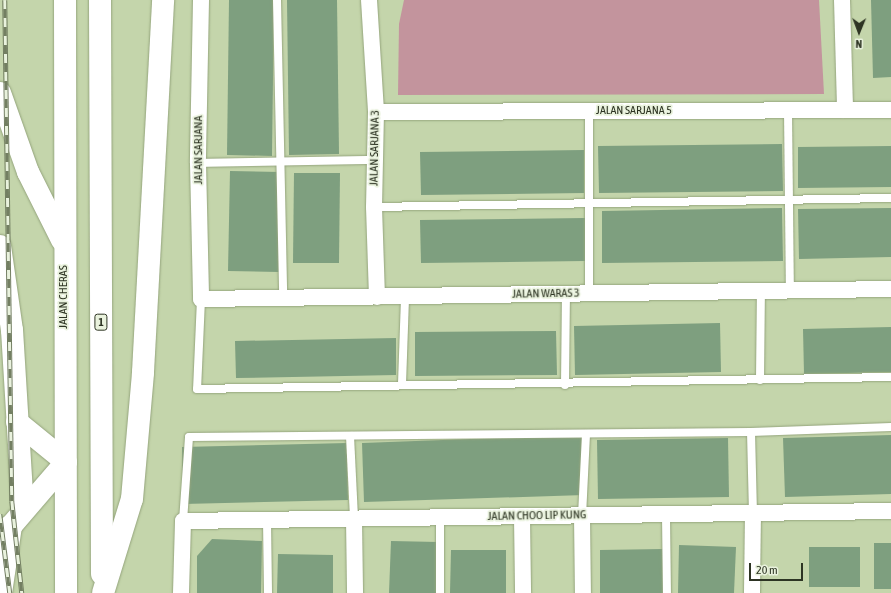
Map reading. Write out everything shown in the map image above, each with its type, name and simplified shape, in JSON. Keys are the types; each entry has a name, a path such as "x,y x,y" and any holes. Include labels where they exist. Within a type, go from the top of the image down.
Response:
{"highway":[{"name":"JALAN CHERAS","path":"65,0 64,245 66,593"},
{"name":"1","path":"100,0 102,593"},
{"path":"100,51 112,0"},
{"path":"102,593 132,499 143,372 163,0"},
{"path":"0,93 28,172 64,245"},
{"path":"0,246 12,330 17,422 11,523 2,593"},
{"path":"11,523 66,462 17,422"}],"street":[{"name":"JALAN SARJANA","path":"201,299 198,163 202,0"},
{"name":"JALAN SARJANA 3","path":"369,0 376,112 374,207 377,297"},
{"path":"842,0 845,110"},
{"name":"JALAN SARJANA 5","path":"376,112 891,110"},
{"name":"JALAN WARAS 3","path":"201,299 891,289"},
{"name":"JALAN CHOO LIP KUNG","path":"183,521 891,511"},
{"path":"752,593 753,514"},
{"path":"582,516 583,593"},
{"path":"522,517 523,593"},
{"path":"354,519 355,593"},
{"path":"181,593 183,521"}],"lane":[{"path":"277,0 282,163 283,298"},
{"path":"788,110 790,290"},
{"path":"589,111 589,293"},
{"path":"198,163 282,163 376,160"},
{"path":"374,207 891,198"},
{"path":"760,380 761,291"},
{"path":"565,385 566,294"},
{"path":"402,384 405,296"},
{"path":"201,299 197,389 402,384 565,385 891,377"},
{"path":"183,521 189,437 751,432 891,427"},
{"path":"751,432 753,514"},
{"path":"582,516 586,434"},
{"path":"350,436 354,519"},
{"path":"666,515 667,593"},
{"path":"440,518 440,593"},
{"path":"267,520 268,593"}],"shaded area":[{"path":"404,0 819,0 824,94 398,95 399,24"}],"building":[{"path":"229,0 274,0 272,156 227,155"},
{"path":"287,0 337,0 339,154 289,155"},
{"path":"871,0 891,0 891,77 873,78"},
{"path":"782,144 783,191 599,193 598,146"},
{"path":"891,146 891,187 798,188 798,147"},
{"path":"584,150 584,193 421,195 420,152"},
{"path":"230,171 280,172 279,272 228,271"},
{"path":"294,173 340,173 339,263 293,263"},
{"path":"782,208 783,261 602,263 602,211"},
{"path":"891,208 891,257 799,259 798,209"},
{"path":"585,218 585,261 421,263 420,220"},
{"path":"720,323 721,372 575,375 574,326"},
{"path":"891,327 891,372 804,374 803,329"},
{"path":"556,331 557,375 415,376 415,332"},
{"path":"396,338 396,375 236,378 235,341"},
{"path":"582,435 584,495 364,502 362,443"},
{"path":"891,435 891,494 785,497 783,438"},
{"path":"728,438 729,497 598,499 597,440"},
{"path":"347,443 348,500 183,504 182,447"},
{"path":"212,539 262,541 261,593 197,593 197,556"},
{"path":"391,541 438,542 436,593 389,593"},
{"path":"874,543 891,543 891,589 874,589"},
{"path":"679,545 736,547 734,593 678,593"},
{"path":"809,547 860,547 860,587 809,587"},
{"path":"663,549 663,593 600,593 600,550"},
{"path":"451,550 506,550 506,593 450,593"},
{"path":"278,554 333,555 333,593 277,593"}],"railway":[{"path":"5,0 12,501 22,593"},
{"path":"0,514 10,593"}]}
